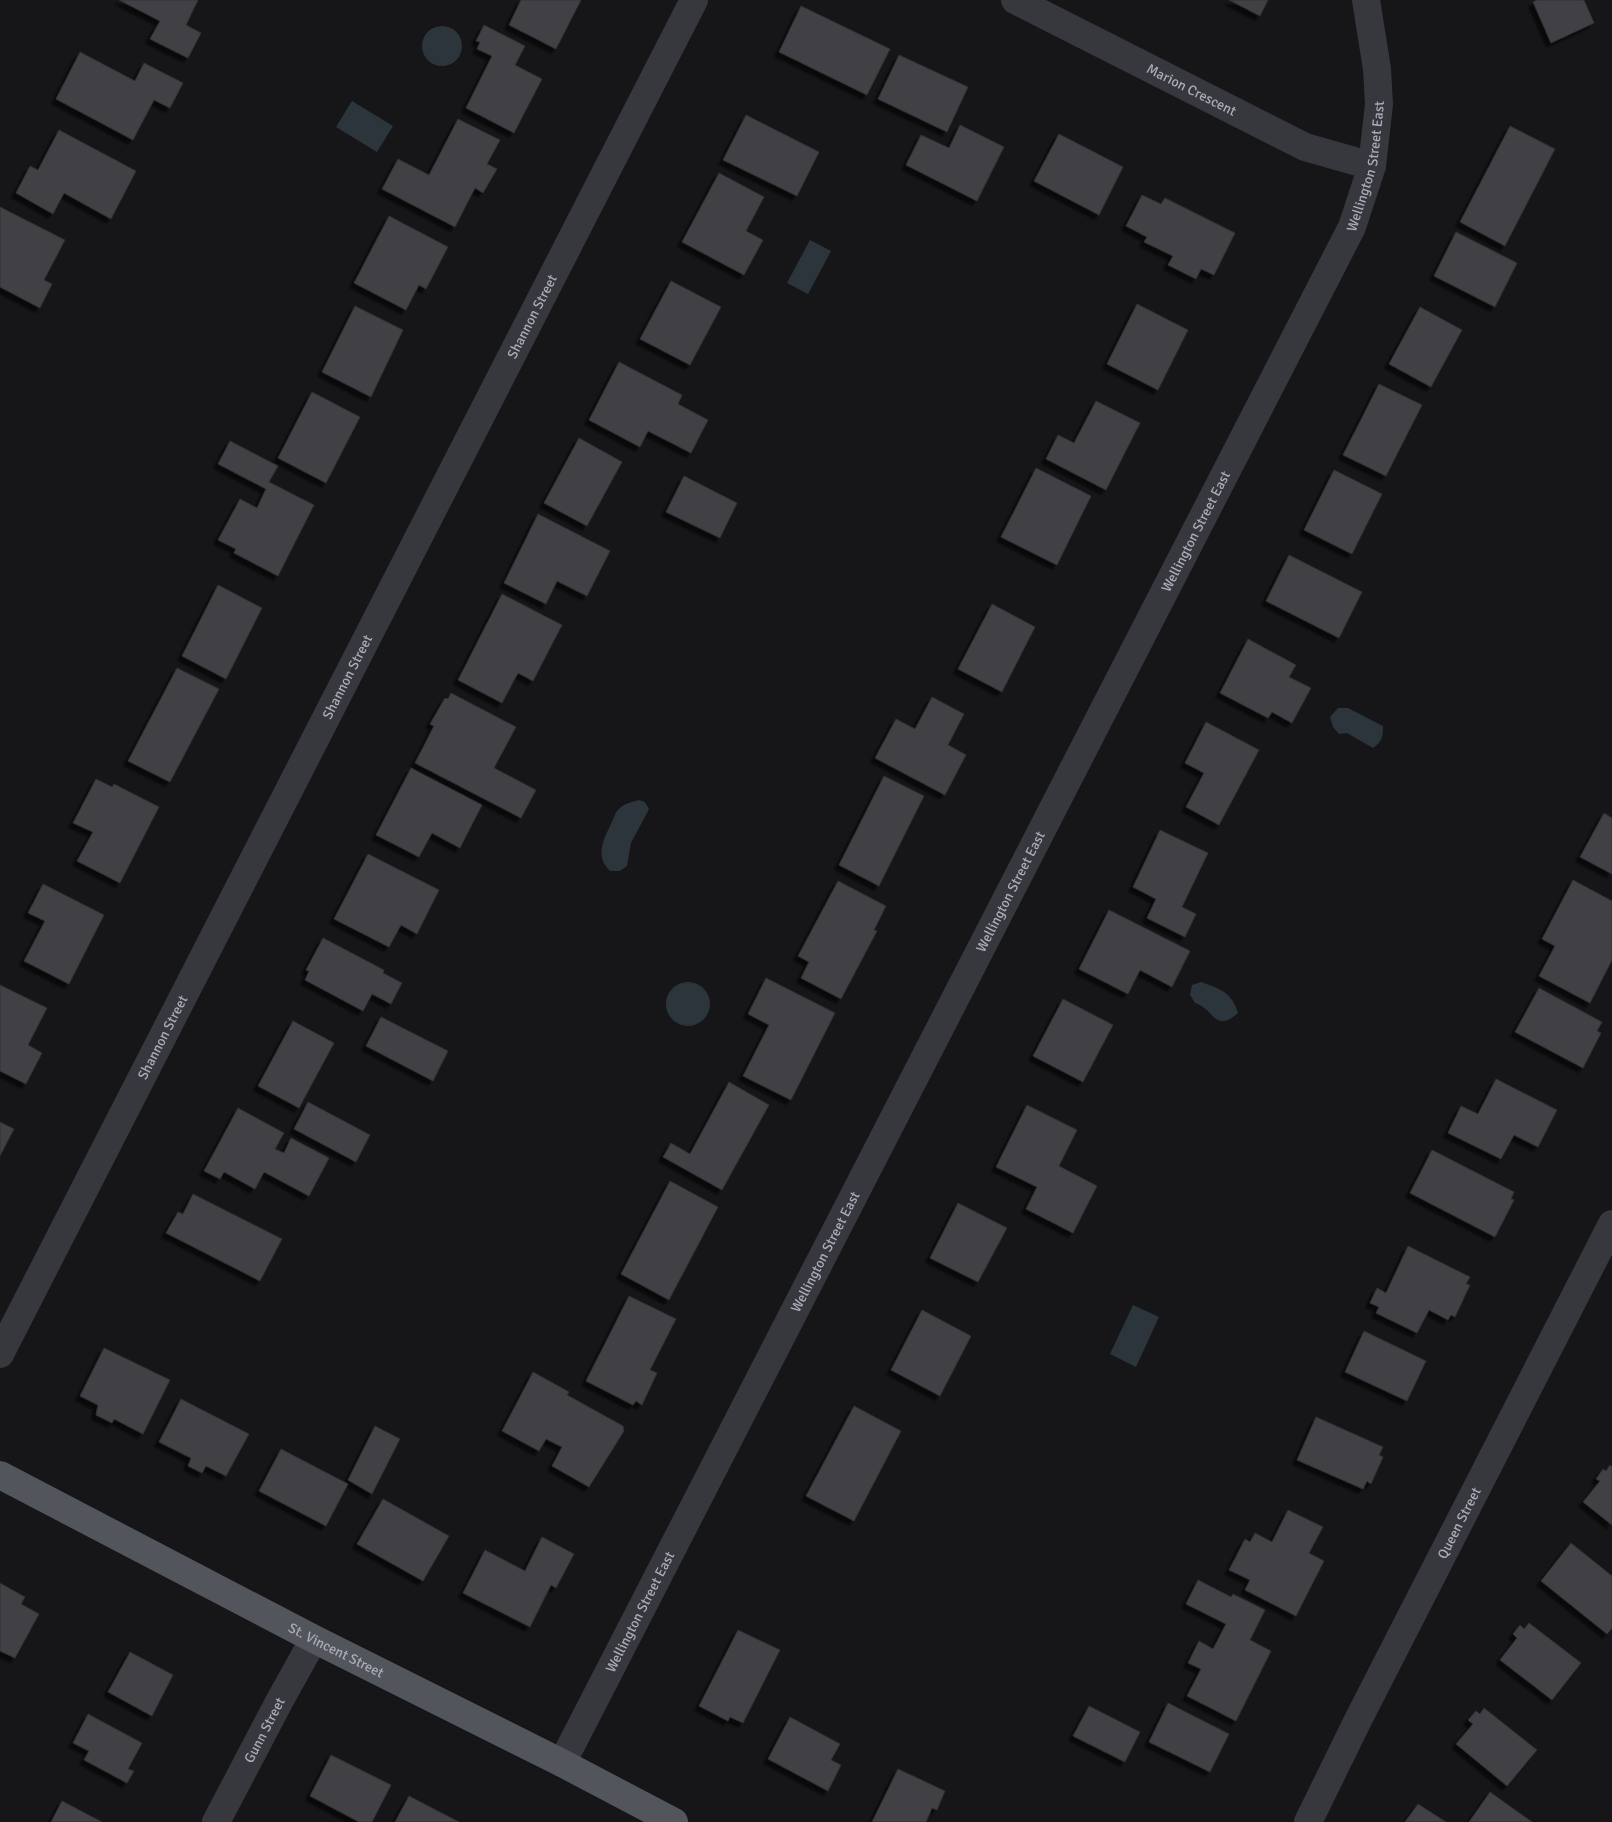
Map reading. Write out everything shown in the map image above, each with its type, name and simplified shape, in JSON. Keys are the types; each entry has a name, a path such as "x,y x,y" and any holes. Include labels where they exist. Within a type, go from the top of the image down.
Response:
{"main road":[{"name":"St. Vincent Street","path":"0,1474 314,1638 562,1763 674,1822"}],"street":[{"name":"Shannon Street","path":"0,1354 694,0"},
{"name":"Marion Crescent","path":"1015,0 1305,147 1372,166"},
{"name":"Wellington Street East","path":"562,1763 1352,227 1372,166 1379,104 1377,69 1366,0"},
{"name":"Queen Street","path":"1308,1822 1359,1718 1612,1224"},
{"name":"Gunn Street","path":"216,1822 314,1638"}],"shaded area":[{"path":"446,26 453,29 459,35 462,46 461,54 453,63 446,66 438,66 431,63 423,54 422,42 425,35 434,27"},
{"path":"352,101 393,126 377,152 336,127"},
{"path":"810,240 831,251 808,294 787,283"},
{"path":"1338,708 1348,708 1383,726 1382,736 1378,744 1373,748 1347,733 1339,734 1333,727 1330,717"},
{"path":"639,800 645,802 649,809 631,843 627,866 620,871 610,871 605,866 602,854 605,836 617,811 622,806"},
{"path":"688,982 700,986 706,992 710,1004 706,1016 700,1022 688,1026 676,1022 670,1016 666,1004 670,992 676,986"},
{"path":"1201,982 1219,989 1229,996 1238,1013 1230,1019 1219,1021 1202,1006 1195,1003 1190,995 1192,985"},
{"path":"1133,1305 1159,1317 1136,1367 1110,1354"}],"building":[{"path":"119,0 198,0 186,25 201,33 188,58 150,39 160,21"},
{"path":"521,0 581,0 556,49 509,25"},
{"path":"1229,0 1268,0 1260,16"},
{"path":"1537,0 1584,0 1594,23 1551,43 1533,2"},
{"path":"801,6 890,49 867,95 779,52"},
{"path":"484,25 525,46 515,65 542,79 514,133 466,108 492,56 477,49 480,42 476,41"},
{"path":"80,52 135,81 144,63 183,83 170,108 154,100 133,140 56,99"},
{"path":"899,55 968,87 947,132 878,99"},
{"path":"746,115 819,152 797,196 723,160"},
{"path":"458,119 500,140 487,164 497,169 483,193 475,188 455,227 382,189 398,159 429,175"},
{"path":"960,125 1004,147 977,201 906,165 921,135 949,148"},
{"path":"1510,126 1555,149 1505,246 1460,222"},
{"path":"59,130 136,171 111,219 64,193 53,214 16,193 30,166 38,170"},
{"path":"1059,134 1123,167 1099,215 1034,181"},
{"path":"719,173 764,197 746,231 763,240 744,275 682,242"},
{"path":"1142,195 1161,204 1165,198 1235,233 1214,275 1201,269 1196,279 1168,265 1173,256 1144,242 1147,237 1126,226"},
{"path":"0,207 65,240 44,280 52,284 40,308 0,287"},
{"path":"389,216 448,247 426,289 419,285 406,310 354,283"},
{"path":"1456,232 1517,263 1495,307 1434,276"},
{"path":"671,281 721,307 690,365 640,339"},
{"path":"1137,304 1188,330 1158,390 1107,364"},
{"path":"355,306 403,330 371,397 322,372"},
{"path":"1420,307 1462,330 1431,387 1389,364"},
{"path":"619,362 682,395 678,404 708,420 691,453 648,431 640,447 589,420"},
{"path":"1379,384 1422,405 1386,476 1343,455"},
{"path":"312,392 360,417 326,483 278,458"},
{"path":"1096,401 1140,423 1106,490 1046,459 1058,435 1074,443"},
{"path":"579,438 622,462 587,526 544,503"},
{"path":"230,441 278,466 269,482 314,505 278,576 234,553 236,549 218,540 240,499 257,508 266,489 218,464"},
{"path":"1036,468 1091,496 1057,565 1001,537"},
{"path":"1334,470 1382,494 1352,554 1304,530"},
{"path":"684,476 737,503 720,538 666,512"},
{"path":"538,514 610,551 587,596 557,581 546,604 504,583"},
{"path":"1289,555 1362,592 1339,638 1266,601"},
{"path":"218,585 262,608 226,679 182,656"},
{"path":"502,594 562,625 533,681 518,673 502,703 458,680"},
{"path":"992,604 1035,627 1002,692 958,669"},
{"path":"1248,639 1296,665 1289,677 1311,688 1292,723 1272,712 1268,718 1220,693"},
{"path":"177,668 219,689 170,782 128,761"},
{"path":"451,693 516,727 494,768 536,790 521,818 415,763 434,726 430,724 445,698 448,699"},
{"path":"932,697 964,714 948,745 966,755 945,795 875,758 896,719 915,729"},
{"path":"1206,722 1259,750 1219,825 1186,807 1204,773 1185,763"},
{"path":"411,768 482,805 460,848 432,833 419,857 376,835"},
{"path":"884,776 924,796 879,886 839,865"},
{"path":"96,779 112,787 114,784 159,807 120,883 77,861 93,832 73,823"},
{"path":"1604,813 1612,818 1612,874 1580,857"},
{"path":"1160,830 1208,853 1182,907 1196,914 1185,937 1147,918 1156,899 1133,887"},
{"path":"368,854 439,890 417,934 401,925 389,947 334,919"},
{"path":"1573,880 1612,901 1612,960 1590,1003 1539,976 1555,946 1542,939"},
{"path":"838,881 886,906 874,930 877,931 841,999 801,978 809,962 798,956"},
{"path":"43,884 104,915 69,984 24,961 45,921 28,913"},
{"path":"1109,910 1190,951 1172,987 1140,970 1128,994 1079,969"},
{"path":"323,938 384,970 383,973 402,983 391,1004 372,994 363,1011 305,980 309,971 306,970"},
{"path":"766,978 835,1013 791,1100 743,1076 769,1025 748,1014"},
{"path":"0,985 47,1008 28,1045 42,1053 26,1084 0,1071"},
{"path":"1539,988 1602,1022 1597,1031 1601,1033 1583,1068 1515,1032"},
{"path":"1063,999 1113,1025 1083,1082 1033,1056"},
{"path":"381,1017 448,1051 433,1081 366,1046"},
{"path":"293,1021 334,1043 299,1108 258,1086"},
{"path":"1496,1079 1557,1110 1538,1147 1514,1135 1501,1159 1448,1133 1461,1106 1478,1114"},
{"path":"729,1082 769,1105 722,1190 663,1157 671,1143 690,1154"},
{"path":"308,1102 370,1135 356,1162 294,1129"},
{"path":"1027,1105 1077,1130 1059,1166 1097,1186 1073,1233 1026,1209 1037,1187 996,1167"},
{"path":"238,1108 284,1133 275,1149 284,1153 291,1138 329,1158 309,1196 264,1172 255,1189 224,1172 220,1179 204,1171"},
{"path":"0,1122 14,1129 0,1156"},
{"path":"1432,1150 1514,1192 1511,1199 1514,1200 1495,1237 1410,1193"},
{"path":"670,1181 718,1207 669,1300 621,1274"},
{"path":"193,1194 282,1239 260,1281 166,1233 178,1212 183,1214"},
{"path":"958,1203 1007,1228 978,1282 930,1258"},
{"path":"1408,1246 1470,1277 1466,1284 1470,1285 1455,1317 1451,1315 1448,1320 1429,1310 1417,1333 1376,1313 1379,1307 1370,1303 1377,1288 1386,1293"},
{"path":"629,1296 676,1319 650,1370 657,1373 642,1405 636,1401 633,1405 586,1381"},
{"path":"922,1310 971,1336 940,1396 891,1370"},
{"path":"1364,1331 1426,1361 1407,1401 1345,1372"},
{"path":"104,1348 170,1380 143,1434 114,1419 112,1423 96,1415 98,1405 80,1396"},
{"path":"533,1372 569,1392 567,1395 623,1426 624,1431 589,1487 552,1466 562,1447 546,1439 539,1451 502,1431"},
{"path":"181,1399 249,1434 226,1476 206,1466 202,1473 188,1466 191,1458 159,1442"},
{"path":"854,1406 901,1431 854,1521 806,1496"},
{"path":"1316,1417 1383,1447 1379,1455 1383,1457 1371,1484 1367,1481 1363,1489 1297,1460"},
{"path":"375,1426 400,1439 372,1494 348,1480"},
{"path":"281,1449 348,1484 326,1526 259,1491"},
{"path":"1610,1465 1612,1467 1612,1525 1583,1502 1600,1481 1596,1479 1603,1469 1606,1471"},
{"path":"383,1499 449,1536 423,1581 357,1544"},
{"path":"1288,1510 1323,1527 1309,1553 1324,1561 1296,1616 1245,1590 1250,1580 1229,1570 1245,1539 1250,1542 1255,1533 1272,1542"},
{"path":"542,1537 574,1554 556,1588 551,1585 530,1627 463,1593 485,1550 525,1571"},
{"path":"1571,1543 1612,1576 1612,1628 1607,1634 1541,1581"},
{"path":"1198,1580 1231,1597 1233,1594 1265,1610 1250,1640 1271,1651 1236,1721 1187,1696 1201,1669 1188,1663 1199,1641 1213,1649 1226,1624 1186,1604"},
{"path":"0,1583 25,1597 21,1604 39,1614 15,1658 0,1651"},
{"path":"1529,1623 1581,1663 1552,1700 1500,1660 1517,1638 1513,1634 1520,1625 1524,1629"},
{"path":"738,1630 780,1650 743,1723 730,1717 728,1721 699,1706"},
{"path":"130,1652 173,1675 152,1716 108,1692"},
{"path":"1168,1703 1229,1734 1210,1772 1149,1742"},
{"path":"1089,1706 1140,1732 1125,1762 1073,1736"},
{"path":"1484,1708 1537,1750 1507,1786 1456,1744 1473,1724 1468,1720 1476,1711 1480,1714"},
{"path":"88,1714 142,1743 128,1769 134,1771 127,1783 84,1760 89,1751 73,1743"},
{"path":"790,1717 840,1744 831,1760 841,1765 828,1791 768,1759"},
{"path":"331,1755 391,1785 372,1822 359,1822 310,1796"},
{"path":"898,1769 945,1791 937,1810 932,1808 926,1822 872,1822"},
{"path":"1490,1792 1532,1822 1469,1822"},
{"path":"409,1796 459,1822 395,1822"},
{"path":"62,1801 102,1822 51,1822"},
{"path":"1418,1804 1446,1822 1405,1822"}]}
